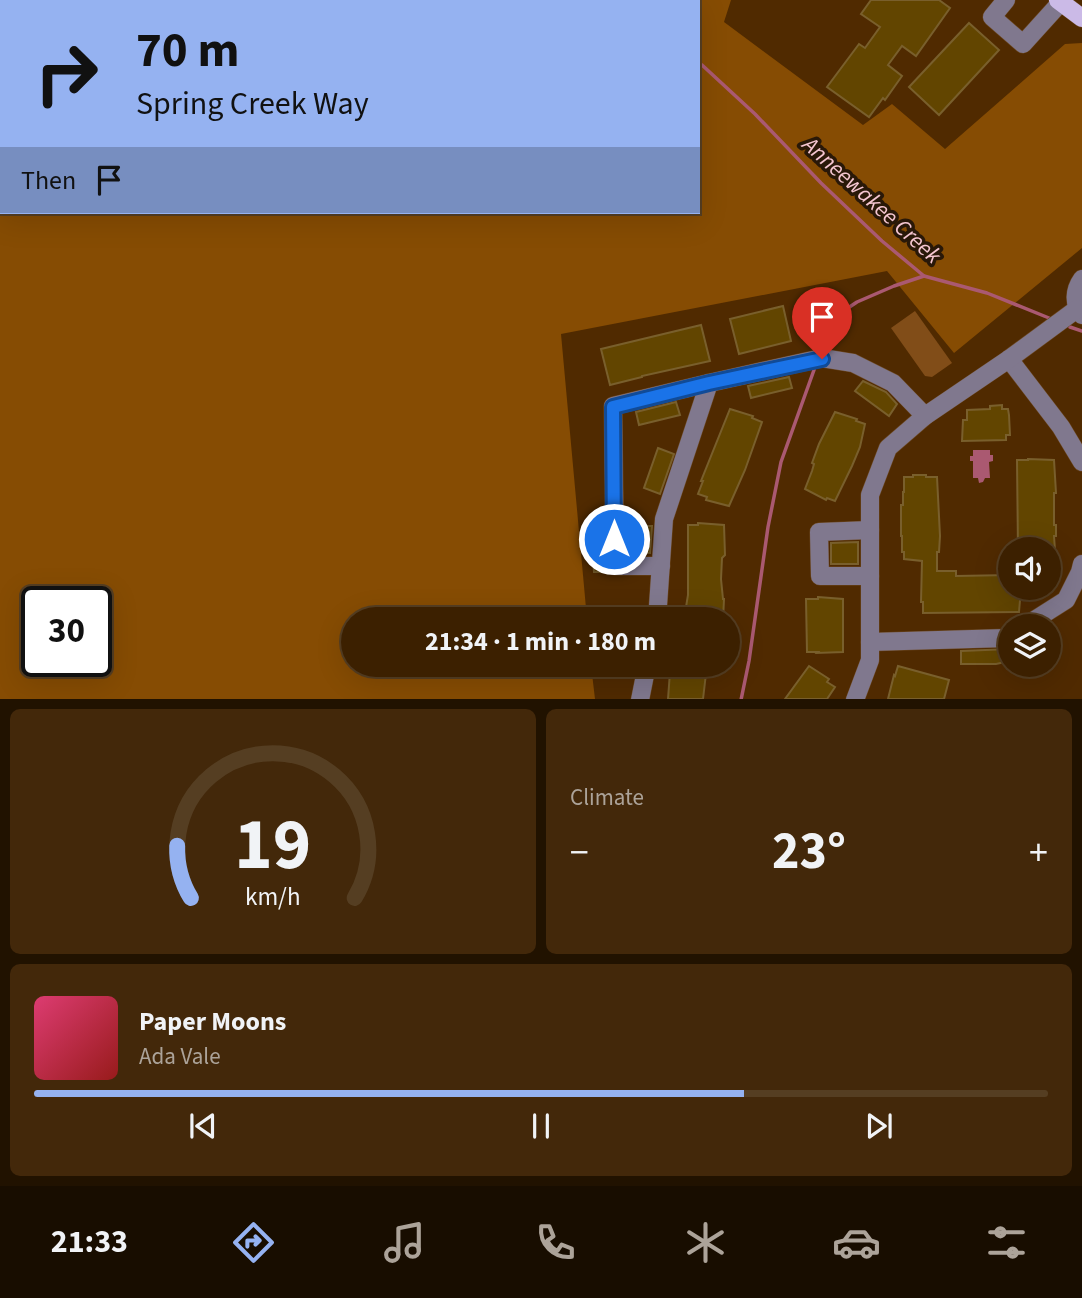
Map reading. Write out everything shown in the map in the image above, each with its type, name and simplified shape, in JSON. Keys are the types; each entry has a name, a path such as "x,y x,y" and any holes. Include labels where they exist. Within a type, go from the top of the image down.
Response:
{"main road":[{"path":"1059,1 1081,19"}],"street":[{"path":"1006,0 992,17 1023,44 1059,1"},
{"path":"855,699 870,660 870,495 888,448 925,416 1080,312 1075,298 1077,286 1082,279"},
{"path":"661,566 615,566 613,407 822,359 853,363 892,383 925,416"},
{"path":"1009,359 1060,427 1082,462"},
{"path":"658,607 664,519 709,383"},
{"path":"870,530 819,532 820,576 870,576"},
{"path":"1044,614 1066,600 1082,564"},
{"path":"870,642 998,638"},
{"path":"640,699 645,677"}],"shaded area":[{"path":"700,0 731,0 724,22 863,125 892,104 945,149 1065,44 1082,43 1082,248 954,353 887,271 561,334 586,607 341,607 341,677 592,677 595,699 0,699 0,214 700,214"},
{"path":"915,311 952,363 932,377 925,376 891,328"},
{"path":"973,450 990,450 990,455 993,455 993,461 989,462 990,478 979,483 978,478 973,478 973,461 970,461 970,456 973,456"}],"building":[{"path":"871,0 939,0 950,8 916,56 902,46 888,65 902,76 869,117 827,87 859,44 865,48 880,27 861,14"},
{"path":"969,23 999,50 939,115 909,87"},
{"path":"783,306 791,341 739,354 730,319"},
{"path":"701,325 710,361 610,385 601,349"},
{"path":"789,377 792,388 751,398 748,386"},
{"path":"863,381 886,392 897,404 889,416 855,391"},
{"path":"676,402 680,415 639,425 636,412"},
{"path":"1002,405 1002,409 1008,409 1009,415 1010,435 1006,435 1006,440 962,441 963,420 967,420 967,410 990,409 990,406"},
{"path":"730,409 753,416 752,418 762,422 729,506 706,500 707,497 698,494"},
{"path":"835,412 865,424 860,447 835,501 826,500 805,489 819,444"},
{"path":"658,448 674,454 660,494 644,488"},
{"path":"1017,460 1054,460 1054,537 1018,537"},
{"path":"904,477 937,477 940,536 937,571 956,571 956,576 998,575 998,600 1020,600 1019,612 923,613 922,561 904,559 902,552 901,505"},
{"path":"688,525 724,525 725,555 722,558 721,579 724,607 686,607"},
{"path":"639,526 652,526 650,553 639,552"},
{"path":"858,542 858,564 831,564 831,543"},
{"path":"592,543 603,543 606,572 594,572"},
{"path":"806,599 843,599 843,652 807,652"},
{"path":"998,649 998,664 961,664 961,651"},
{"path":"809,666 829,679 827,682 835,687 827,699 785,699"},
{"path":"898,666 949,680 944,699 888,699"},
{"path":"670,677 706,677 703,699 668,699"}],"waterway":[{"name":"Anneewakee Creek","path":"700,64 755,114 821,183 882,241 924,276 987,293 1049,318"},
{"path":"822,349 833,318 857,302 924,276"},
{"name":"Anneewakee Creek","path":"1070,327 1082,331"},
{"path":"741,699 781,462 814,370"}],"route":[{"path":"614,539 613,407 822,359"}]}
